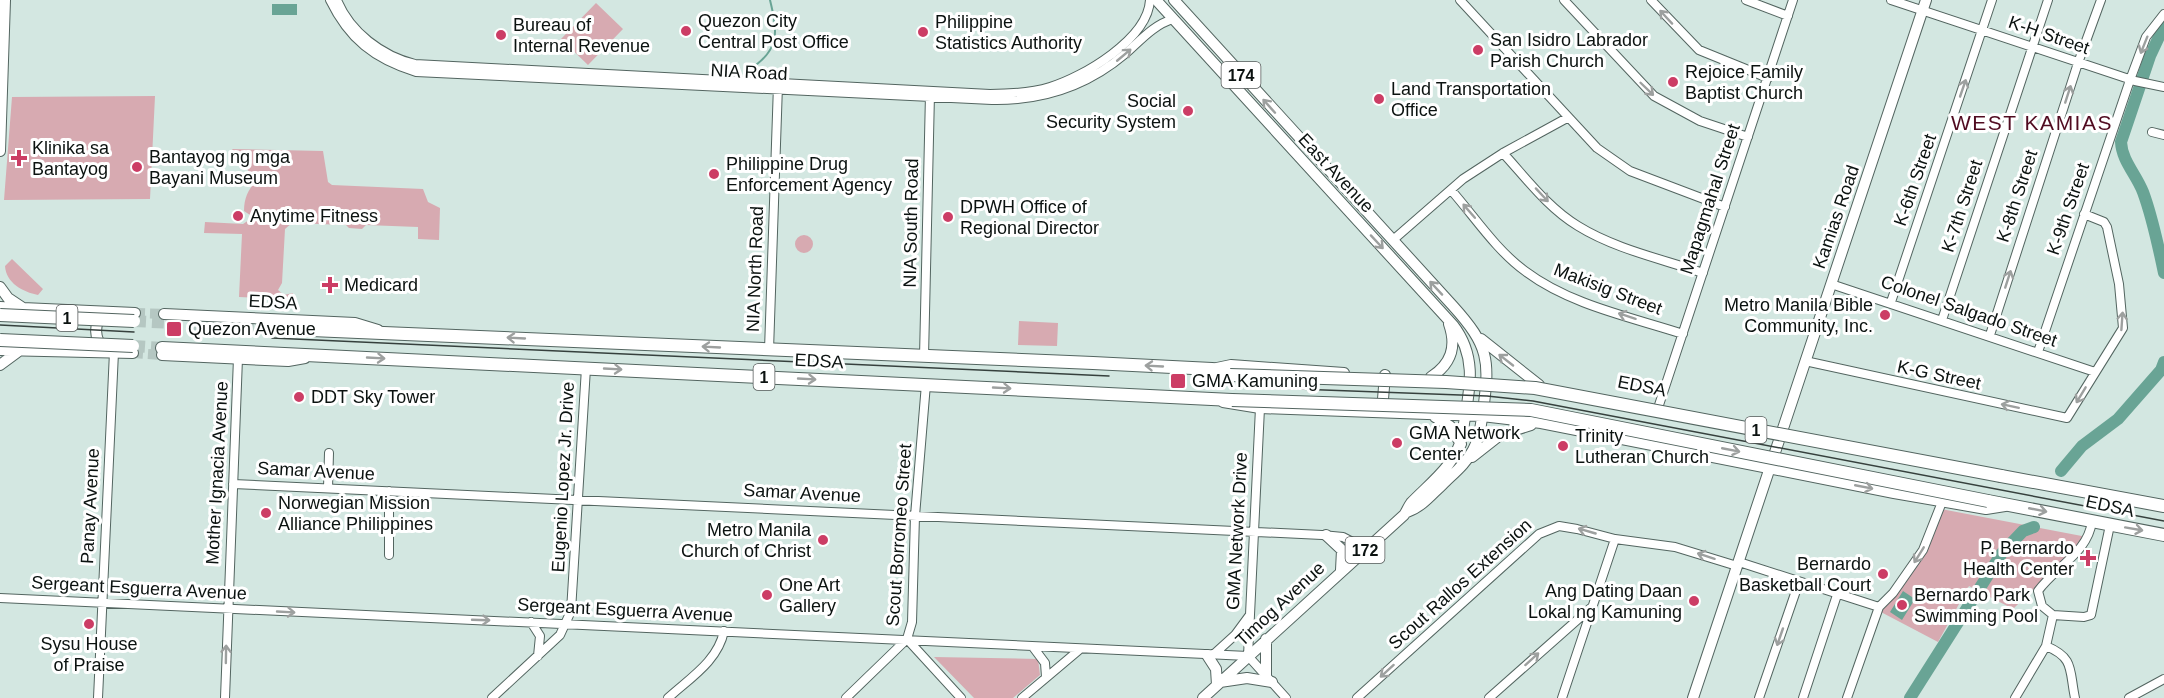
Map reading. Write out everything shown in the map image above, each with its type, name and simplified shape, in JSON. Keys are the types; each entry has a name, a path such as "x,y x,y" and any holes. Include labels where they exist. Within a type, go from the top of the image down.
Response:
{"highway":[{"name":"1","path":"0,314 135,317"},
{"name":"EDSA","path":"288,329 380,331 1212,369 1230,375 1535,388 2164,506"},
{"name":"1","path":"0,340 133,350"},
{"name":"EDSA","path":"162,351 287,353 1232,400 1531,410 2164,535"}],"main road":[{"path":"0,151 5,0"},
{"name":"East Avenue","path":"1156,0 1446,316 1467,347 1475,352 1478,379"},
{"name":"East Avenue","path":"1174,0 1393,240 1474,333 1487,361 1478,379"},
{"name":"Kamias Road","path":"1693,698 1924,5"},
{"path":"0,287 12,301 23,308"},
{"name":"1","path":"0,307 107,312 135,317"},
{"path":"0,314 82,317 95,312"},
{"path":"107,312 99,318 96,332 98,341 110,352"},
{"name":"EDSA","path":"164,314 355,323 380,331"},
{"path":"1431,377 1445,366 1452,353 1453,338 1446,316"},
{"path":"1474,333 1499,356 1539,385"},
{"name":"1","path":"0,350 110,352 133,350"},
{"path":"0,365 20,350"},
{"name":"EDSA","path":"162,351 288,361 317,355"},
{"name":"EDSA","path":"1212,369 1230,365 1478,379 1539,385 2040,480 2059,486"},
{"path":"1382,413 1385,375"},
{"name":"Timog Avenue","path":"1407,512 1409,506 1449,463 1461,444 1466,416 1478,379"},
{"name":"Timog Avenue","path":"1203,698 1341,570 1407,512 1416,509 1462,465 1476,445 1482,416 1478,379"},
{"name":"EDSA","path":"1210,398 1235,406 1260,408 1482,416 1541,423 1770,470 1942,502 1986,509 2014,505"},
{"path":"1426,415 1447,424 1461,444"},
{"path":"1462,465 1506,432 1541,423"},
{"path":"1326,535 1342,550 1341,570"},
{"path":"1210,655 1219,683 1247,678 1269,679 1266,639"}],"street":[{"name":"NIA Road","path":"330,0 343,25 361,45 393,64 416,72 778,86"},
{"name":"NIA Road","path":"337,0 365,38 385,52 416,64 1014,101 1050,95 1103,72 1155,27 1173,19"},
{"name":"NIA Road","path":"930,94 1012,94 1060,83 1095,67 1127,40 1137,30 1150,0"},
{"path":"1460,0 1597,148 1630,171 1725,207"},
{"path":"1564,0 1654,96 1700,121 1748,137"},
{"path":"1650,0 1699,50 1768,78"},
{"path":"1746,0 1788,16"},
{"name":"Mapagmahal Street","path":"1658,408 1794,0"},
{"name":"K-H Street","path":"1891,0 1924,5 1983,30 2078,63 2149,86 2164,87"},
{"name":"K-6th Street","path":"1891,302 1992,0"},
{"name":"K-7th Street","path":"1942,320 2048,0"},
{"name":"K-8th Street","path":"1990,335 2078,63 2101,0"},
{"name":"K-9th Street","path":"2038,352 2146,37 2164,14"},
{"name":"NIA North Road","path":"769,350 778,86"},
{"name":"NIA South Road","path":"924,357 930,94"},
{"path":"1393,240 1451,190 1503,153 1567,118"},
{"path":"2152,132 2164,135"},
{"path":"1503,153 1556,210 1577,226 1598,237 1703,273"},
{"name":"Makisig Street","path":"1451,190 1502,249 1539,281 1591,304 1683,334"},
{"path":"2084,214 2106,223 2114,255 2123,313 2121,334 2095,372"},
{"name":"Colonel Salgado Street","path":"1831,284 1891,302 2095,372"},
{"name":"Panay Avenue","path":"98,698 110,352"},
{"name":"Mother Ignacia Avenue","path":"225,698 238,358"},
{"name":"K-G Street","path":"1805,361 2067,418 2095,372"},
{"name":"Eugenio Lopez Jr. Drive","path":"492,698 560,635 572,610 586,368"},
{"name":"Scout Borromeo Street","path":"846,698 906,639 912,622 915,516 926,384"},
{"name":"GMA Network Drive","path":"1248,656 1260,408"},
{"path":"328,488 329,453"},
{"name":"Samar Avenue","path":"232,484 1326,535 1353,540 1366,549"},
{"path":"389,491 389,555"},
{"path":"1846,698 1879,607 1893,593 1923,550 1942,502"},
{"path":"2092,521 2090,535 2073,557 2038,591 2042,606 2053,615 2084,617 2091,615 2110,525"},
{"name":"Scout Rallos Extension","path":"1357,698 1546,529 1559,526 1615,539 1675,547 1879,607"},
{"path":"1562,698 1615,539"},
{"path":"1759,698 1799,582"},
{"path":"1803,698 1837,594"},
{"name":"Sergeant Esguerra Avenue","path":"0,598 906,639 1079,650 1248,656"},
{"path":"1489,698 1593,606"},
{"path":"1210,655 1234,635 1250,614"},
{"path":"2015,698 2046,646 2053,615"},
{"path":"531,622 540,636 538,657"},
{"path":"668,698 711,659 721,646 724,631"},
{"path":"906,639 961,698"},
{"path":"2046,646 2062,652 2066,658 2075,698"},
{"path":"1033,647 1045,663 1046,677"},
{"path":"1022,698 1079,650"},
{"path":"1248,656 1286,698"},
{"path":"2129,698 2164,679"}],"shaded area":[{"path":"596,3 623,29 588,65 561,39"},
{"path":"272,4 297,4 297,15 272,15"},
{"path":"155,96 150,199 4,200 12,97"},
{"path":"232,149 323,151 328,182 332,185 423,189 428,202 440,208 439,240 418,239 418,227 366,225 362,229 349,228 346,225 292,223 285,229 282,283 278,290 284,295 293,293 293,299 239,297 242,234 204,233 205,222 243,224 249,220 250,215 244,211 245,202 256,181"},
{"path":"804,235 810,238 813,244 810,250 804,253 798,250 795,244 798,238"},
{"path":"12,259 43,289 38,295 16,286 8,277 5,266"},
{"path":"1019,321 1058,323 1057,346 1018,345"},
{"path":"1941,509 2087,537 2013,609 1969,586 1938,642 1879,611 1921,559"},
{"name":"Bernardo Park Swimming Pool","path":"1903,591 1915,599 1902,620 1890,612"},
{"path":"934,657 1038,659 1040,675 1013,698 974,698"}],"waterway":[{"path":"749,70 766,55 774,40 775,31 770,0"},
{"path":"2164,26 2150,56 2121,142 2124,155 2147,202 2164,273"},
{"path":"2061,471 2082,446 2118,419 2161,370 2164,362"},
{"path":"1910,698 2002,553 2023,531 2034,527"}],"tunnel":[{"path":"135,313 164,314"},
{"path":"134,321 288,329"},
{"path":"133,346 162,348"},
{"path":"133,353 162,355"}],"tram line":[{"path":"0,325 134,332"},
{"path":"272,338 1109,376"},
{"path":"1246,387 1487,396 1533,401 2164,521"}],"place":[{"name":"Quezon City Central Post Office","path":"686,31"},
{"name":"Philippine Statistics Authority","path":"923,32"},
{"name":"Bureau of Internal Revenue","path":"501,35"},
{"name":"San Isidro Labrador Parish Church","path":"1478,50"},
{"name":"Rejoice Family Baptist Church","path":"1673,82"},
{"name":"Land Transportation Office","path":"1379,99"},
{"name":"Social Security System","path":"1188,111"},
{"name":"Klinika sa Bantayog","path":"19,158"},
{"name":"Bantayog ng mga Bayani Museum","path":"137,167"},
{"name":"Philippine Drug Enforcement Agency","path":"714,174"},
{"name":"Anytime Fitness","path":"238,216"},
{"name":"DPWH Office of Regional Director","path":"948,217"},
{"name":"Medicard","path":"330,285"},
{"name":"Metro Manila Bible Community, Inc.","path":"1885,315"},
{"name":"Quezon Avenue","path":"174,329"},
{"name":"GMA Kamuning","path":"1178,381"},
{"name":"DDT Sky Tower","path":"299,397"},
{"name":"GMA Network Center","path":"1397,443"},
{"name":"Trinity Lutheran Church","path":"1563,446"},
{"name":"Norwegian Mission Alliance Philippines","path":"266,513"},
{"name":"Metro Manila Church of Christ","path":"823,540"},
{"name":"P. Bernardo Health Center","path":"2088,558"},
{"name":"Bernardo Basketball Court","path":"1883,574"},
{"name":"One Art Gallery","path":"767,595"},
{"name":"Ang Dating Daan Lokal ng Kamuning","path":"1694,601"},
{"name":"Bernardo Park Swimming Pool","path":"1902,605"},
{"name":"Sysu House of Praise","path":"89,624"}],"district":[{"name":"WEST KAMIAS","path":"2032,123"}]}
